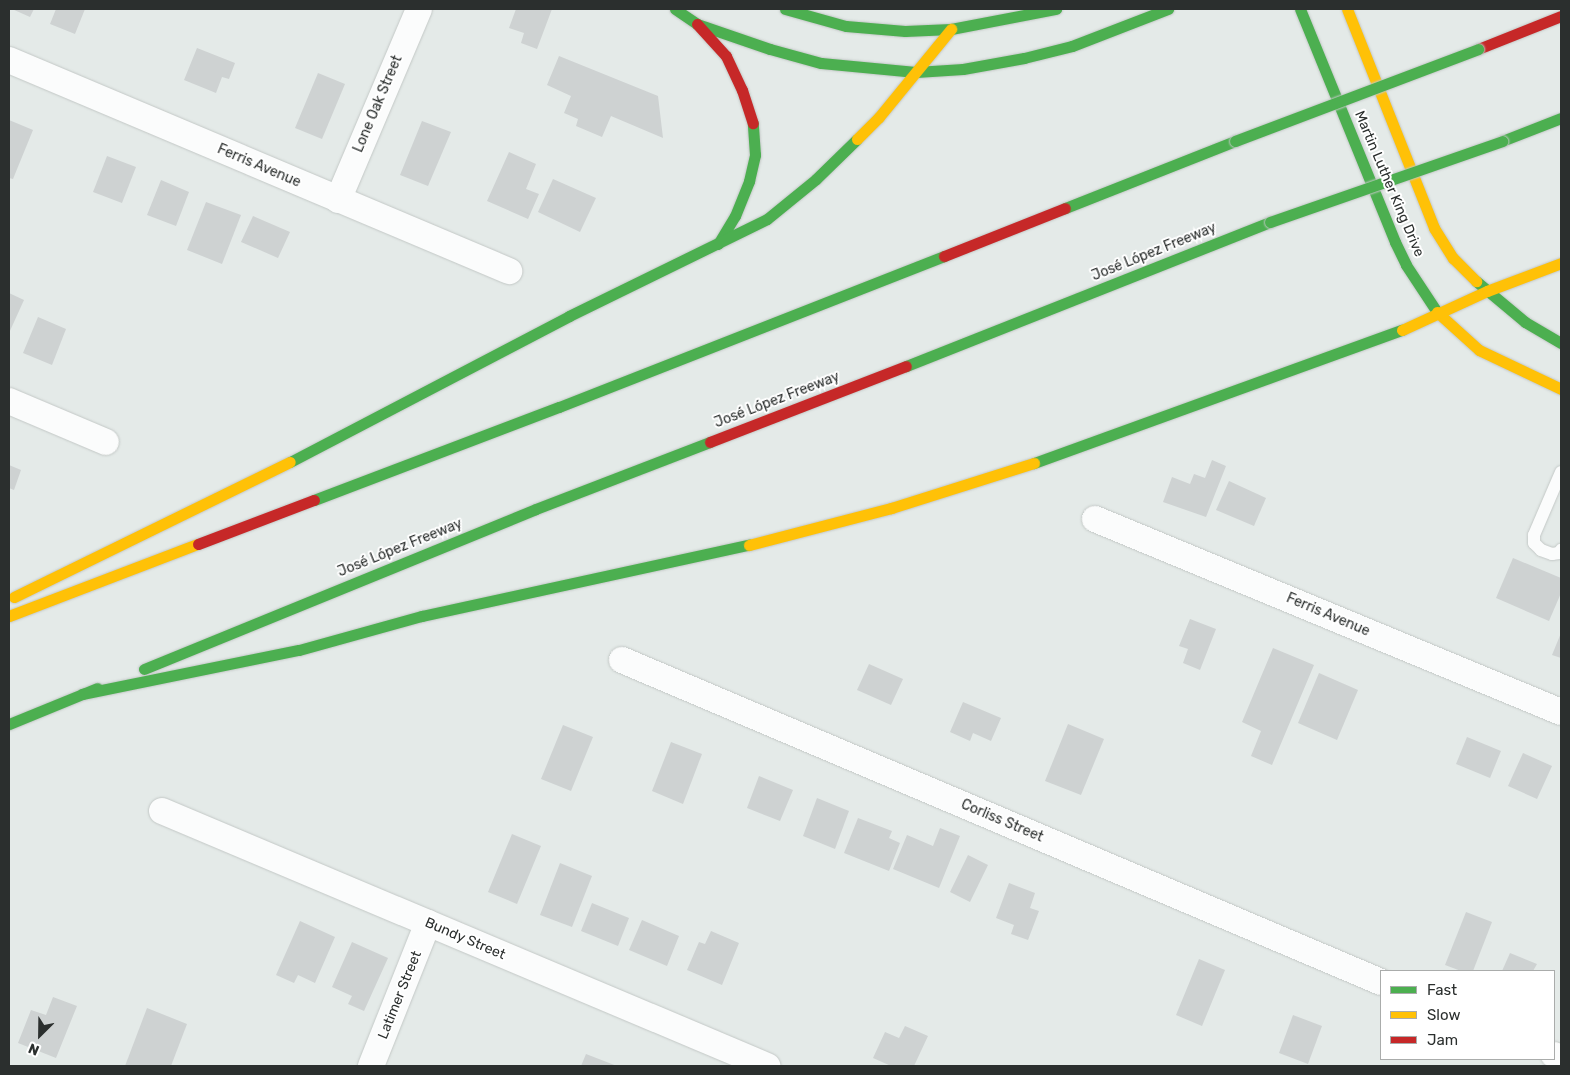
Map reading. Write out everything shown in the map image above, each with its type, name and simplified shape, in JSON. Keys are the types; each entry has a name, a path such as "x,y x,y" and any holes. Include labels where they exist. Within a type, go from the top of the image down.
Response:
{"main road":[{"path":"675,9 697,24 726,56 742,90 753,123 755,156 749,182 735,216 718,244"},
{"path":"785,9 846,26 905,31 951,29 1056,9"},
{"path":"697,24 770,49 821,63 916,72 963,69 1024,58 1072,46 1168,9"},
{"name":"Martin Luther King Drive","path":"1300,9 1395,242 1406,265 1438,314 1479,350 1561,389"},
{"name":"Martin Luther King Drive","path":"1347,9 1434,228 1453,258 1487,291 1525,322 1561,343"},
{"path":"9,616 559,407 1235,141 1561,16"},
{"path":"9,599 258,479 569,316 767,219 816,179 879,117 951,29"},
{"name":"José López Freeway","path":"9,724 536,509 1011,325 1270,222 1502,141 1561,118"},
{"path":"82,694 299,650 422,616 778,539 891,508 1069,452 1407,328 1487,291 1561,263"}],"street":[{"name":"Lone Oak Street","path":"338,200 419,9"},
{"name":"Ferris Avenue","path":"9,60 509,271"},
{"path":"9,401 106,442"},
{"name":"Ferris Avenue","path":"1094,519 1561,712"},
{"name":"Corliss Street","path":"622,660 1380,982"},
{"name":"Bundy Street","path":"162,811 767,1066"},
{"name":"Latimer Street","path":"371,1066 428,923"}],"lane":[{"path":"1561,472 1534,535 1534,543 1540,550 1552,554 1561,550"}],"building":[{"path":"12,9 34,9 30,17"},
{"path":"56,9 85,9 75,34 50,24"},
{"path":"516,9 552,9 537,49 521,43 524,33 509,28"},
{"path":"197,48 235,63 229,79 222,77 216,93 184,80"},
{"path":"559,56 658,96 663,138 611,116 602,137 576,126 578,119 564,113 571,96 547,85"},
{"path":"318,73 345,84 322,139 295,128"},
{"path":"9,120 33,130 13,179 9,178"},
{"path":"422,121 451,132 428,186 400,175"},
{"path":"509,152 536,164 526,189 539,194 528,219 487,201"},
{"path":"107,156 136,167 122,203 93,192"},
{"path":"553,179 596,198 580,232 538,212"},
{"path":"161,180 189,192 176,226 147,215"},
{"path":"206,202 241,215 222,264 187,250"},
{"path":"253,216 290,232 278,258 241,242"},
{"path":"9,293 24,300 9,333"},
{"path":"38,317 66,329 52,365 23,353"},
{"path":"1212,460 1226,466 1206,517 1163,502 1172,477 1190,484 1194,474 1205,478"},
{"path":"9,465 21,470 14,490 9,488"},
{"path":"1229,481 1266,498 1254,526 1216,510"},
{"path":"1513,558 1561,578 1561,593 1549,621 1496,598"},
{"path":"1190,619 1216,629 1200,670 1183,663 1188,649 1179,646"},
{"path":"1561,633 1561,658 1552,655"},
{"path":"1273,648 1314,665 1272,765 1251,756 1261,731 1242,722"},
{"path":"869,664 903,679 891,705 857,690"},
{"path":"1319,673 1358,690 1337,740 1298,723"},
{"path":"963,702 1001,718 991,741 973,733 970,741 950,732"},
{"path":"1068,724 1104,739 1081,795 1045,781"},
{"path":"563,725 593,737 571,791 541,779"},
{"path":"1467,737 1501,751 1490,778 1456,764"},
{"path":"671,742 702,754 683,804 652,791"},
{"path":"1523,753 1552,766 1537,799 1508,786"},
{"path":"759,776 793,790 780,821 747,808"},
{"path":"817,798 849,811 835,849 803,836"},
{"path":"858,818 892,831 889,838 900,843 889,871 844,853"},
{"path":"940,828 960,836 939,888 893,869 907,835 933,846"},
{"path":"512,834 541,846 517,904 488,892"},
{"path":"968,855 988,865 970,902 950,892"},
{"path":"560,863 592,876 572,927 540,915"},
{"path":"1009,883 1035,893 1030,908 1039,911 1028,940 1011,934 1014,925 996,918"},
{"path":"592,903 629,918 618,946 581,931"},
{"path":"1466,912 1492,922 1473,970 1458,970 1445,965"},
{"path":"642,920 679,936 667,966 629,950"},
{"path":"300,921 335,937 315,983 298,975 294,983 276,975"},
{"path":"711,931 739,943 722,985 687,970 699,942 705,944"},
{"path":"352,942 388,958 364,1011 348,1004 352,996 332,987"},
{"path":"1510,953 1537,964 1534,970 1502,970"},
{"path":"1199,959 1225,970 1202,1026 1176,1015"},
{"path":"53,997 77,1006 56,1058 18,1043 31,1010 46,1015"},
{"path":"147,1008 187,1024 171,1066 125,1066"},
{"path":"1293,1015 1322,1026 1308,1064 1279,1053"},
{"path":"905,1026 928,1036 914,1066 891,1066 873,1058 885,1032 899,1038"},
{"path":"586,1054 617,1066 581,1066"}],"traffic: fast":[{"path":"675,9 697,24 770,49 821,63 916,72 963,69 1024,58 1072,46 1168,9"},
{"path":"785,9 846,26 905,31 951,29 1056,9"},
{"path":"1300,9 1395,242 1406,265 1437,312"},
{"path":"1235,141 1478,49"},
{"path":"1502,141 1561,118"},
{"path":"718,244 735,216 749,181 755,155 753,123"},
{"path":"290,462 569,316 767,219 816,179 857,139"},
{"path":"1065,208 1235,141"},
{"path":"1270,222 1502,141"},
{"path":"906,366 1270,222"},
{"path":"314,500 559,407 944,256"},
{"path":"1476,281 1525,322 1561,343"},
{"path":"1034,463 1402,330"},
{"path":"144,669 536,509 710,442"},
{"path":"82,694 299,650 422,616 749,545"},
{"path":"9,724 97,688"}],"traffic: slow":[{"path":"1347,9 1434,228 1453,258 1476,281"},
{"path":"857,139 879,117 951,29"},
{"path":"1402,330 1487,291 1561,263"},
{"path":"1437,312 1479,350 1561,389"},
{"path":"14,597 290,462"},
{"path":"749,545 891,508 1034,463"},
{"path":"9,616 198,544"}],"traffic: jam":[{"path":"1478,49 1561,16"},
{"path":"697,24 726,56 742,90 753,123"},
{"path":"944,256 1065,208"},
{"path":"710,442 906,366"},
{"path":"198,544 314,500"}]}
